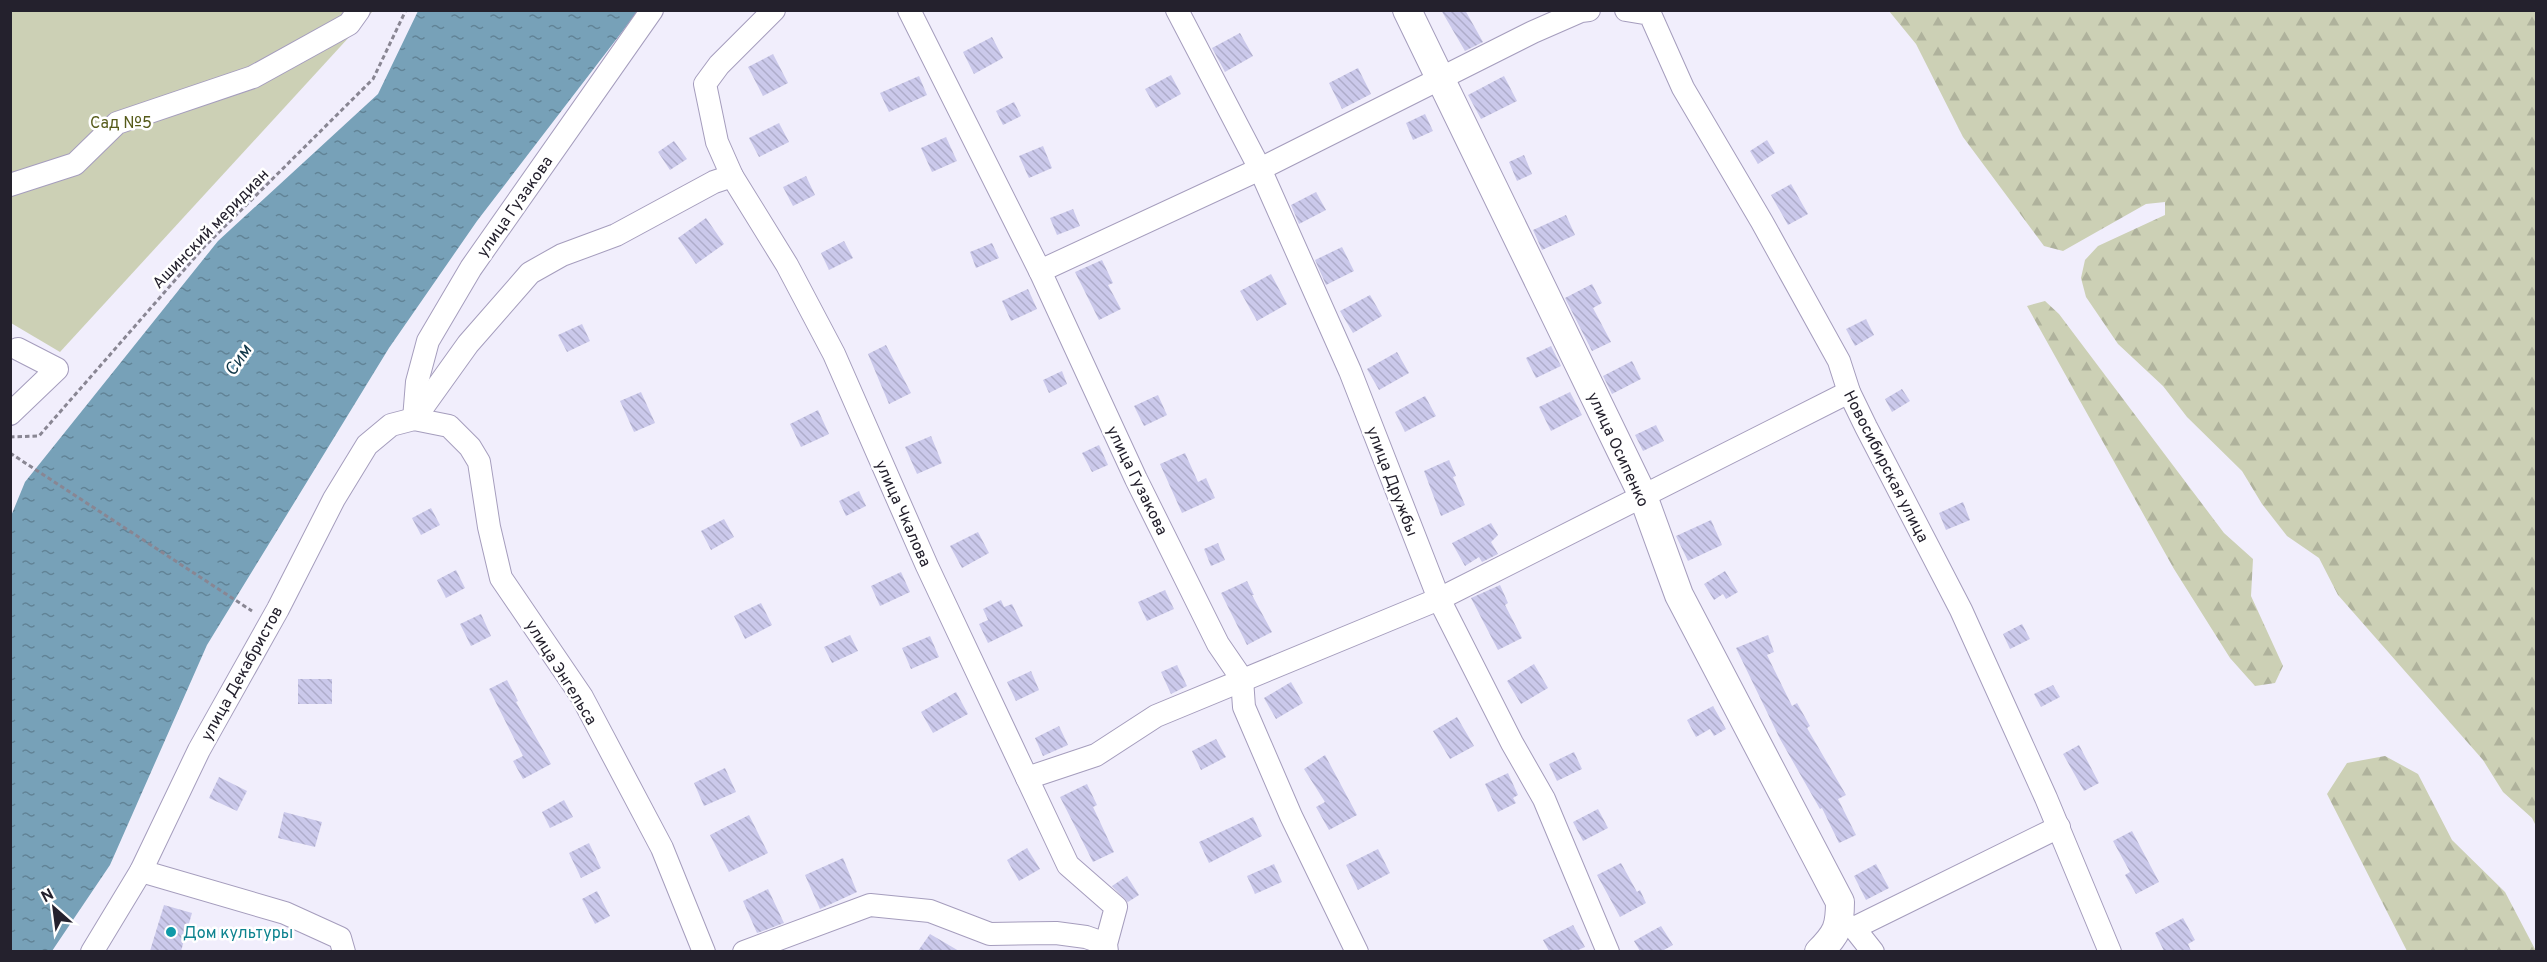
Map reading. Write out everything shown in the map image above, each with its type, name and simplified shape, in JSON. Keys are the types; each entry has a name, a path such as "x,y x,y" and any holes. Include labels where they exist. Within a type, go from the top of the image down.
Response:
{"main road":[{"name":"улица Осипенко","path":"1407,10 1439,81 1643,496 1679,595 1840,902 1847,925"},
{"path":"1819,951 1847,925"}],"street":[{"path":"10,185 75,164 117,123 253,77 349,24 358,10"},
{"name":"улица Гузакова","path":"414,419 417,381 428,341 471,268 652,10"},
{"name":"улица Чкалова","path":"774,10 719,65 705,84 717,142 732,176 787,265 834,354 927,566 1068,865 1116,907 1106,948"},
{"name":"улица Гузакова","path":"909,10 1040,271 1152,510 1218,644 1242,679 1244,707 1291,816 1357,951"},
{"name":"улица Дружбы","path":"1177,10 1260,170 1350,371 1439,599 1512,743 1544,799 1608,951"},
{"path":"1040,271 1260,170 1533,32 1581,11 1589,10"},
{"name":"Новосибирская улица","path":"1626,10 1650,14 1683,88 1762,222 1839,361 1849,392 1961,610 2059,827 2110,951"},
{"path":"414,419 468,344 530,273 562,255 616,235 714,182 732,176"},
{"path":"10,414 57,369 18,349"},
{"path":"1027,778 1096,755 1156,716 1439,599 1849,392"},
{"name":"улица Декабристов","path":"92,951 141,870 199,750 278,609 334,499 367,445 391,425 414,419"},
{"name":"улица Энгельса","path":"414,419 449,426 470,447 479,462 489,527 501,578 582,697 662,848 704,951"},
{"path":"1872,951 1847,925 2059,827"},
{"path":"141,870 285,913 340,938 344,951"},
{"path":"744,951 870,905 930,911 990,934 1056,933 1086,936 1106,948"}],"path":[{"name":"Ашинский меридиан","path":"10,436 39,436 204,247 373,79 406,10"},
{"path":"12,454 251,611"}],"green space":[{"name":"Сад №5","path":"11,11 373,11 60,352 11,323"},
{"path":"1889,11 2536,11 2536,826 2532,818 2503,792 2483,760 2338,595 2319,558 2287,536 2262,504 2242,471 2187,417 2163,386 2118,344 2086,297 2081,278 2085,260 2098,246 2165,215 2165,202 2146,204 2063,251 2044,246 1963,137 1916,44"},
{"path":"2045,301 2059,314 2224,533 2253,559 2251,596 2283,666 2275,683 2255,686 2230,658 2174,569 2027,306"},
{"path":"2385,756 2418,774 2452,840 2505,892 2536,951 2407,951 2327,794 2347,763"}],"water":[{"name":"Сим","path":"418,11 638,11 477,221 389,348 207,645 110,865 52,951 11,951 11,516 25,482 218,241 378,94"}],"building":[{"path":"1441,10 1465,10 1483,42 1465,51"},
{"path":"1240,33 1253,56 1225,72 1212,48"},
{"path":"992,37 1003,58 974,74 963,52"},
{"path":"773,54 788,83 763,96 748,67"},
{"path":"1358,68 1371,94 1342,109 1329,83"},
{"path":"1171,75 1181,94 1156,108 1145,89"},
{"path":"919,76 927,95 889,112 880,93"},
{"path":"1504,76 1517,101 1481,119 1468,95"},
{"path":"1014,102 1021,116 1003,125 996,111"},
{"path":"1425,114 1433,131 1413,140 1406,123"},
{"path":"779,123 789,142 759,157 749,138"},
{"path":"946,137 957,161 932,172 921,148"},
{"path":"1767,140 1775,153 1758,164 1750,151"},
{"path":"674,141 687,159 670,170 658,152"},
{"path":"1043,146 1052,168 1029,178 1019,156"},
{"path":"1524,155 1532,174 1517,181 1509,162"},
{"path":"806,176 815,195 793,206 783,187"},
{"path":"1791,184 1808,214 1788,225 1771,195"},
{"path":"1316,192 1326,210 1299,224 1291,205"},
{"path":"1073,209 1080,226 1057,235 1050,218"},
{"path":"1566,215 1575,235 1542,250 1533,230"},
{"path":"706,218 724,244 696,264 678,238"},
{"path":"844,241 853,258 829,270 821,253"},
{"path":"992,243 999,258 976,268 970,252"},
{"path":"1342,247 1354,271 1326,285 1315,260"},
{"path":"1102,260 1113,283 1108,285 1121,309 1099,320 1075,272"},
{"path":"1271,274 1287,304 1257,321 1240,291"},
{"path":"1592,284 1602,303 1593,308 1611,342 1592,351 1565,298"},
{"path":"1028,289 1037,309 1011,321 1002,301"},
{"path":"1370,295 1382,316 1353,333 1340,311"},
{"path":"1866,319 1874,335 1855,346 1846,329"},
{"path":"582,324 590,341 567,352 558,335"},
{"path":"886,345 911,393 889,404 868,354"},
{"path":"1551,346 1561,366 1536,378 1526,358"},
{"path":"1397,352 1409,373 1379,390 1367,369"},
{"path":"1632,361 1641,379 1612,394 1603,376"},
{"path":"1062,371 1067,384 1049,393 1043,380"},
{"path":"1902,389 1910,401 1892,412 1885,399"},
{"path":"641,392 655,423 634,432 620,401"},
{"path":"1570,392 1582,415 1551,431 1539,407"},
{"path":"1158,395 1167,415 1144,426 1134,406"},
{"path":"1425,396 1436,416 1405,432 1395,412"},
{"path":"818,410 829,434 801,447 790,424"},
{"path":"1656,425 1664,441 1643,451 1635,435"},
{"path":"931,436 942,463 917,474 905,447"},
{"path":"1099,445 1108,465 1092,472 1082,453"},
{"path":"1185,453 1198,482 1206,478 1215,498 1182,513 1160,464"},
{"path":"1449,460 1456,476 1453,477 1465,505 1441,516 1424,471"},
{"path":"859,491 866,506 846,516 839,501"},
{"path":"1963,502 1970,520 1946,530 1939,513"},
{"path":"431,508 440,525 421,535 412,518"},
{"path":"724,519 734,537 711,550 701,531"},
{"path":"1711,520 1722,545 1688,561 1676,536"},
{"path":"1491,523 1498,535 1491,542 1498,554 1482,562 1479,557 1465,566 1452,543"},
{"path":"978,532 989,553 962,568 950,546"},
{"path":"1218,543 1225,560 1211,566 1204,549"},
{"path":"456,570 465,588 446,598 437,580"},
{"path":"1725,571 1738,592 1726,599 1723,594 1714,600 1704,584"},
{"path":"901,572 910,592 880,606 871,586"},
{"path":"1247,581 1272,632 1247,645 1221,593"},
{"path":"1500,585 1508,603 1505,605 1522,638 1498,650 1471,598"},
{"path":"1165,590 1174,609 1147,621 1138,602"},
{"path":"1001,600 1004,607 1012,604 1023,626 988,643 979,624 988,620 983,609"},
{"path":"761,603 772,625 745,639 734,616"},
{"path":"481,614 491,636 471,646 460,624"},
{"path":"2022,624 2030,639 2010,649 2003,634"},
{"path":"850,635 858,651 832,663 824,647"},
{"path":"1768,635 1774,652 1767,655 1792,706 1797,703 1810,726 1807,728 1846,795 1838,799 1856,835 1839,843 1822,808 1820,809 1780,739 1736,648"},
{"path":"930,636 939,657 911,669 902,648"},
{"path":"1534,664 1548,688 1521,704 1507,681"},
{"path":"1177,665 1187,686 1171,694 1161,672"},
{"path":"1031,671 1039,690 1016,701 1007,682"},
{"path":"298,679 332,679 332,704 298,704"},
{"path":"507,680 518,701 516,702 551,764 523,779 513,761 523,756 489,689"},
{"path":"1291,682 1303,703 1276,719 1264,698"},
{"path":"2053,685 2060,697 2041,707 2034,694"},
{"path":"956,692 968,714 933,733 921,712"},
{"path":"1713,706 1726,729 1714,736 1710,729 1696,737 1687,720"},
{"path":"1457,717 1474,746 1450,759 1433,731"},
{"path":"1059,726 1068,745 1043,756 1035,738"},
{"path":"1216,739 1226,757 1201,770 1192,751"},
{"path":"2079,745 2099,783 2084,791 2063,754"},
{"path":"1574,752 1582,769 1557,781 1549,764"},
{"path":"1325,755 1357,815 1329,830 1316,807 1325,802 1304,769"},
{"path":"725,768 736,792 704,806 694,783"},
{"path":"1508,773 1518,795 1513,798 1516,803 1498,812 1485,784"},
{"path":"219,777 247,791 237,811 209,798"},
{"path":"1087,784 1097,805 1093,807 1114,852 1093,862 1060,797"},
{"path":"564,800 573,817 550,828 542,812"},
{"path":"1598,809 1608,828 1583,841 1573,822"},
{"path":"284,812 322,822 315,847 278,838"},
{"path":"749,815 768,853 729,872 710,835"},
{"path":"1253,817 1262,836 1209,863 1199,842"},
{"path":"2132,831 2159,882 2136,894 2125,875 2130,872 2113,841"},
{"path":"589,843 601,868 581,878 569,853"},
{"path":"1027,848 1040,869 1019,881 1007,860"},
{"path":"1378,849 1390,873 1358,890 1346,865"},
{"path":"843,858 857,892 820,909 805,875"},
{"path":"1621,863 1637,892 1640,890 1646,903 1620,917 1597,875"},
{"path":"1274,864 1282,882 1255,894 1247,876"},
{"path":"1876,864 1889,888 1866,900 1854,876"},
{"path":"1127,876 1139,895 1128,902 1112,886"},
{"path":"768,889 784,923 757,933 743,901"},
{"path":"597,891 610,916 595,924 582,899"},
{"name":"Дом культуры","path":"164,905 192,913 181,951 150,951"},
{"path":"2183,918 2195,940 2188,944 2191,951 2164,951 2155,933"},
{"path":"1573,925 1585,947 1576,951 1549,951 1543,940"},
{"path":"1661,926 1673,945 1662,951 1640,951 1634,941"},
{"path":"930,934 959,951 918,951"}],"place":[{"name":"Дом культуры","path":"171,932"}]}
